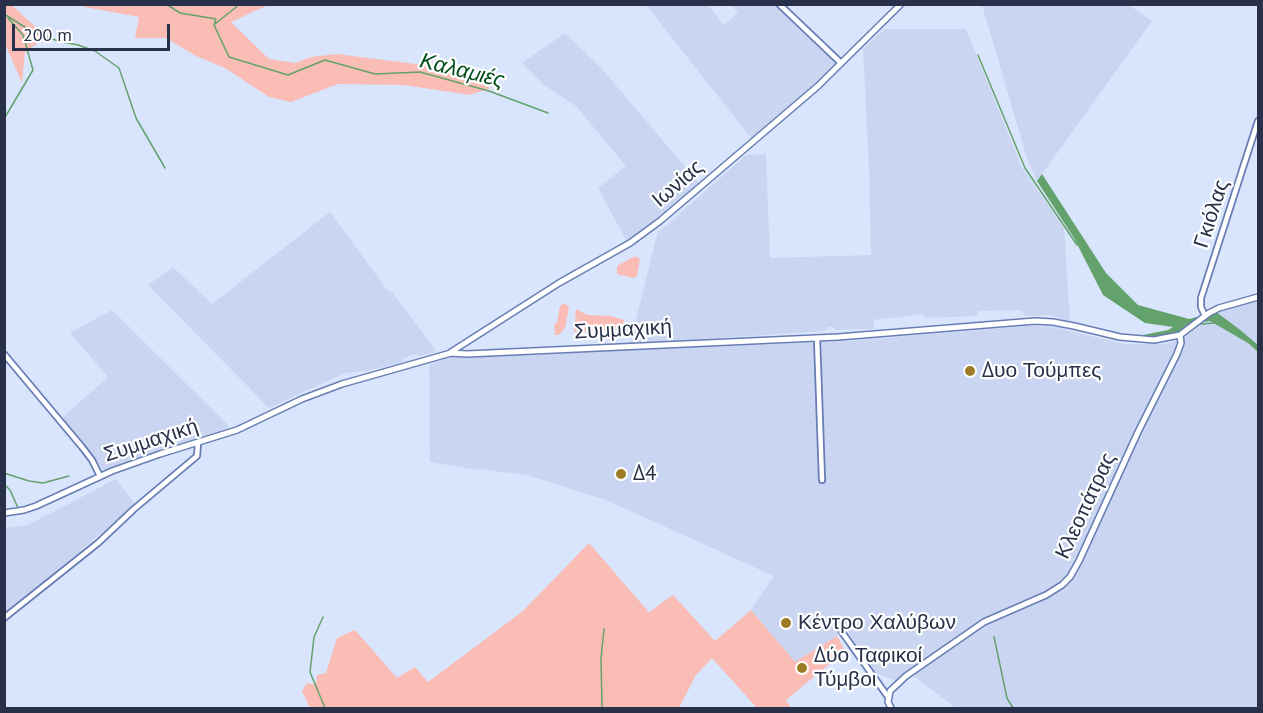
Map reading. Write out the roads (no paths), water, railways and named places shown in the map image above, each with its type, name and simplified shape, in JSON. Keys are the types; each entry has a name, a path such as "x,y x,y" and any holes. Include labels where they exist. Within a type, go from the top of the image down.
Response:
{"street":[{"path":"779,4 841,63"},
{"name":"Ιωνίας","path":"451,353 581,270 630,243 660,221 818,86 901,4"},
{"name":"Γκιόλας","path":"1205,316 1201,307 1201,298 1258,121"},
{"name":"Συμμαχική","path":"4,513 36,506 100,476 245,427 302,399 342,384 451,353 817,338 1035,321 1064,324 1117,337 1159,340 1180,335 1212,311 1223,306 1258,297"},
{"name":"Κλεοπάτρας","path":"888,698 891,690 900,680 979,625 1046,595 1070,577 1179,350 1180,335"},
{"path":"817,338 822,480"},
{"path":"465,343 467,354"},
{"path":"4,354 82,447 100,476"},
{"path":"4,618 80,558 197,456 198,443"},
{"path":"843,632 888,698 891,708"}],"waterway":[{"name":"Καλαμιές","path":"166,4 180,13 216,19 214,25 229,57 288,75 325,60 375,74 420,72 489,91 548,113"},
{"name":"Καλαμιές","path":"215,24 240,4"},
{"path":"4,14 31,31 95,51 119,68 136,118 165,168"},
{"path":"4,119 33,70 23,35 8,18"},
{"path":"978,55 1025,168 1077,245"},
{"path":"1201,324 1215,323"},
{"path":"4,473 43,483 69,476"},
{"path":"4,484 10,490 18,508"},
{"path":"323,617 314,637 310,672 325,708"},
{"path":"602,708 601,658 604,629"},
{"path":"994,637 1007,698 1013,708"}],"place":[{"name":"Δυο Τούμπες","path":"970,371"},
{"name":"Δ4","path":"621,474"},
{"name":"Κέντρο Χαλύβων","path":"786,623"},
{"name":"Δύο Ταφικοί Τύμβοι","path":"802,668"}]}
